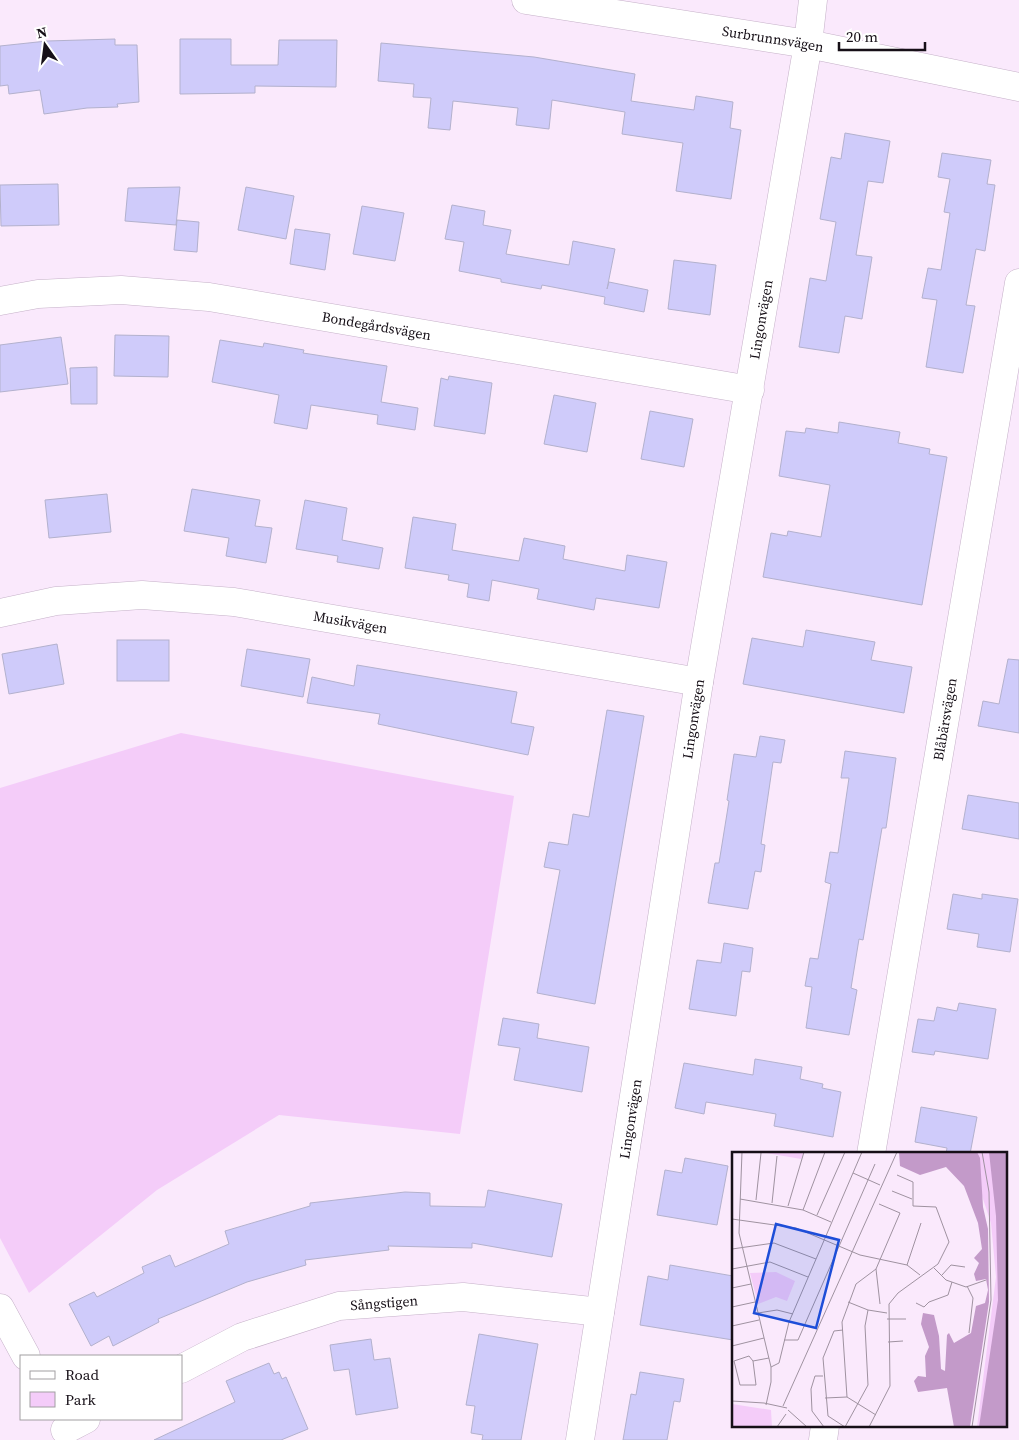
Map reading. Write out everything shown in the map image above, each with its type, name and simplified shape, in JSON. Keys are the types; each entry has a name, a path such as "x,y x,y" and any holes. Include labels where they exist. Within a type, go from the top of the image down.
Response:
{"street":[{"name":"Surbrunnsvägen","path":"526,0 808,44 1019,87"},
{"name":"Lingonvägen","path":"580,1440 699,682 808,44 813,0"},
{"name":"Blåbärsvägen","path":"871,1152 1019,283"},
{"name":"Bondegårdsvägen","path":"0,301 38,294 121,290 209,297 750,390"},
{"name":"Musikvägen","path":"0,612 56,601 142,595 234,602 699,682"},
{"name":"Sångstigen","path":"182,1368 242,1337 339,1306 464,1297 600,1312"},
{"path":"0,1308 25,1355"}],"green space":[{"path":"181,733 514,796 460,1134 279,1115 157,1190 29,1293 0,1238 0,788"}],"building":[{"path":"115,39 115,45 137,45 139,102 117,104 118,107 87,108 44,114 40,90 9,94 8,85 0,86 0,46 47,41"},
{"path":"180,39 231,39 231,65 278,65 279,40 337,40 336,87 255,86 255,93 180,94"},
{"path":"381,43 534,57 635,74 631,101 694,110 696,96 733,102 730,128 741,130 731,199 676,191 683,143 622,134 625,112 552,100 549,129 516,125 518,108 453,101 450,130 428,128 431,98 413,97 414,84 378,81"},
{"path":"845,133 890,141 883,183 868,181 856,255 872,257 862,319 845,316 839,353 799,347 810,278 826,281 836,222 820,219 831,157 841,159"},
{"path":"942,153 991,160 987,184 995,185 985,251 976,249 966,305 975,306 963,373 926,367 937,300 922,298 928,268 941,270 950,213 944,212 950,179 938,177"},
{"path":"58,184 59,225 1,226 0,185"},
{"path":"180,187 176,225 125,221 128,188"},
{"path":"246,187 294,196 286,239 238,230"},
{"path":"452,205 485,211 483,225 511,230 506,254 569,265 573,241 615,249 607,289 609,282 648,290 644,312 604,304 605,297 542,285 541,289 501,282 501,279 459,271 464,242 445,239"},
{"path":"362,206 404,213 395,261 353,254"},
{"path":"177,220 199,222 197,252 174,250"},
{"path":"295,229 330,234 325,270 290,264"},
{"path":"674,260 716,265 710,315 668,309"},
{"path":"115,335 169,336 168,377 114,376"},
{"path":"61,337 68,384 0,392 0,345"},
{"path":"220,340 263,347 264,343 304,350 303,353 387,366 381,402 418,408 415,430 377,424 378,415 311,405 307,429 274,423 279,395 212,382"},
{"path":"97,367 97,404 71,404 70,368"},
{"path":"449,376 492,383 485,434 434,426 441,378 448,380"},
{"path":"554,395 596,403 587,452 544,444"},
{"path":"650,411 693,419 684,467 641,459"},
{"path":"839,422 900,432 898,443 930,449 929,454 947,457 922,605 763,577 771,533 787,536 788,531 821,537 830,485 779,476 786,431 805,433 806,428 838,433"},
{"path":"192,489 260,500 255,526 272,528 266,563 226,556 229,538 184,531"},
{"path":"107,494 111,532 49,538 45,500"},
{"path":"305,500 347,508 342,540 383,548 379,569 337,562 338,556 296,549"},
{"path":"413,517 456,524 452,550 519,561 524,538 565,546 563,559 625,571 627,555 667,562 659,608 596,598 594,610 537,599 539,589 492,580 489,601 467,597 469,584 448,580 449,575 405,568"},
{"path":"806,630 875,642 871,660 912,667 904,713 743,684 752,638 803,647"},
{"path":"117,640 169,640 169,681 117,681"},
{"path":"57,644 64,684 9,694 2,654"},
{"path":"247,649 310,659 303,697 241,686"},
{"path":"1008,659 1019,660 1019,733 978,726 983,701 999,704"},
{"path":"357,665 517,692 511,723 534,727 528,755 378,724 380,714 307,703 312,677 354,686"},
{"path":"607,710 644,716 595,1004 537,993 560,870 544,867 549,842 568,845 573,814 589,817"},
{"path":"760,736 785,740 781,763 773,762 761,844 765,845 761,872 755,871 748,909 708,903 715,863 719,863 734,754 756,757"},
{"path":"845,751 896,758 886,828 882,828 863,940 859,939 851,988 857,990 849,1035 806,1028 812,987 805,986 810,958 818,959 831,884 825,882 830,852 838,853 849,778 841,778"},
{"path":"968,795 1019,803 1019,839 962,829"},
{"path":"953,894 982,899 982,894 1018,899 1010,952 977,947 979,934 947,929"},
{"path":"724,943 753,948 750,972 742,971 736,1016 689,1009 697,960 721,963"},
{"path":"959,1003 996,1009 988,1059 935,1051 934,1055 912,1052 918,1019 934,1021 937,1007 957,1011"},
{"path":"503,1018 539,1024 537,1038 589,1047 582,1092 514,1080 520,1048 498,1045"},
{"path":"755,1059 802,1067 800,1079 823,1084 822,1088 841,1092 833,1137 774,1126 776,1114 706,1102 704,1114 675,1108 684,1063 753,1075"},
{"path":"921,1107 977,1117 970,1152 946,1152 947,1148 915,1142"},
{"path":"685,1158 728,1166 717,1225 657,1215 665,1170 682,1173"},
{"path":"488,1190 562,1204 552,1257 472,1243 472,1248 388,1246 389,1250 305,1260 306,1265 247,1282 158,1319 159,1322 113,1346 109,1336 91,1346 69,1304 94,1292 97,1297 144,1273 142,1267 170,1255 175,1267 229,1244 225,1231 310,1206 310,1203 405,1192 430,1193 430,1206 485,1207"},
{"path":"670,1265 732,1276 732,1340 640,1325 648,1276 668,1280"},
{"path":"479,1334 538,1344 521,1440 482,1440 483,1435 471,1433 475,1406 466,1405"},
{"path":"371,1339 374,1360 390,1358 398,1408 356,1415 349,1369 334,1371 330,1345"},
{"path":"269,1363 274,1374 279,1372 282,1379 286,1377 308,1429 281,1440 154,1440 235,1402 226,1381"},
{"path":"640,1372 684,1379 680,1402 674,1401 667,1440 623,1440 631,1394 636,1395"}]}
